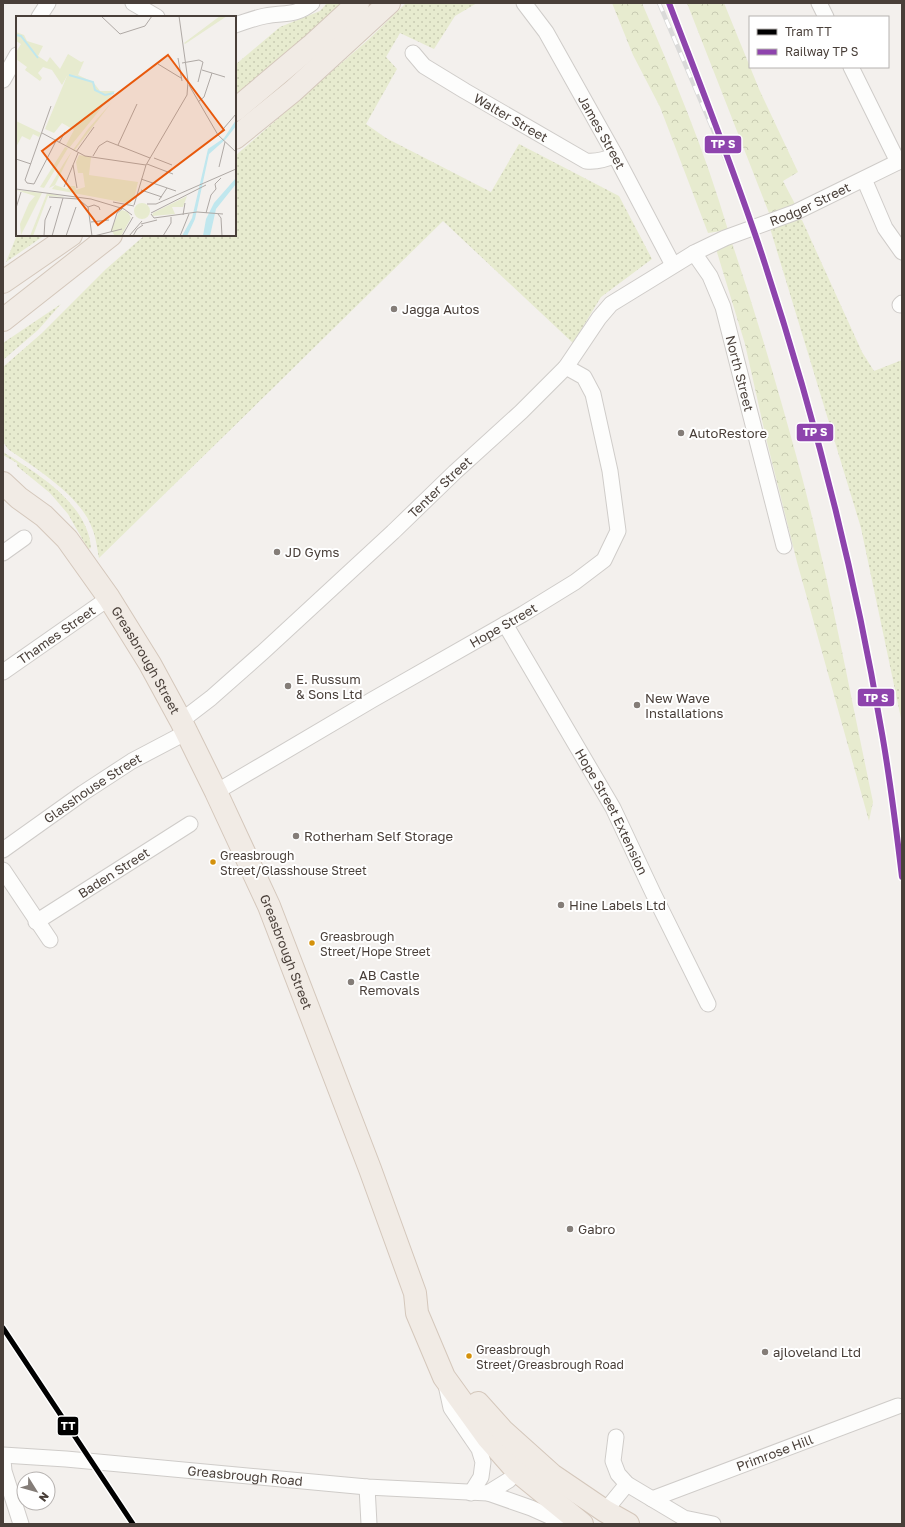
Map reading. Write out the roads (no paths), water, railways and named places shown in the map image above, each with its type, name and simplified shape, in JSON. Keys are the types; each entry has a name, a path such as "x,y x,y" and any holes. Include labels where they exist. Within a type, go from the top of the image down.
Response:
{"main road":[{"path":"236,109 311,46 358,3"},
{"path":"236,137 293,91 390,3"},
{"path":"3,282 70,236"},
{"path":"3,320 110,236"},
{"name":"Greasbrough Street","path":"3,483 11,495 44,516 67,539 109,598 150,664 184,727 269,906 370,1169 414,1293 417,1313 444,1377 488,1438 524,1464"},
{"name":"Greasbrough Street","path":"414,1293 427,1311 444,1350 480,1406 488,1415 494,1432 524,1464"},
{"path":"524,1464 552,1475 605,1517 628,1524"},
{"path":"524,1464 582,1524"}],"street":[{"path":"40,16 48,3"},
{"path":"133,3 155,16"},
{"path":"236,25 254,18 289,14 299,11 312,3"},
{"name":"James Street","path":"524,3 546,32 615,155 673,265"},
{"path":"819,3 826,16"},
{"name":"Walter Street","path":"413,53 424,66 586,161 594,162 604,160 615,155"},
{"path":"3,80 16,57"},
{"path":"852,68 900,161"},
{"name":"Rodger Street","path":"694,253 725,238 796,212 900,161"},
{"path":"864,179 885,228 902,252"},
{"name":"Tenter Street","path":"184,727 211,698 388,537 455,472 521,412 566,367 599,318 611,304 694,253"},
{"name":"North Street","path":"694,253 710,276 722,307 784,546"},
{"name":"Hope Street","path":"216,792 505,624 574,582 604,560 618,531 610,471 593,394 584,377 566,367"},
{"path":"3,553 24,538"},
{"name":"Thames Street","path":"3,672 109,598"},
{"name":"Hope Street Extension","path":"505,624 613,808 708,1004"},
{"name":"Glasshouse Street","path":"3,850 83,793 184,727"},
{"name":"Baden Street","path":"36,922 190,824"},
{"path":"3,870 36,922 50,940"},
{"name":"Greasbrough Street","path":"444,1377 451,1408 479,1449 483,1462 481,1477 471,1493"},
{"name":"Primrose Hill","path":"652,1500 898,1406"},
{"path":"616,1437 613,1461 618,1474 627,1484 652,1500 673,1518 684,1518 713,1524"},
{"name":"Greasbrough Road","path":"3,1455 66,1459 367,1487 488,1493 531,1508 567,1524"},
{"path":"3,1460 4,1471 21,1524"},
{"path":"488,1493 509,1480 524,1464"},
{"path":"605,1517 627,1484"},
{"path":"367,1487 369,1524"}],"railway":[{"path":"659,3 740,193"}],"tram line":[{"name":"TT","path":"3,1328 133,1524"}],"place":[{"name":"Jagga Autos","path":"394,309"},
{"name":"AutoRestore","path":"681,433"},
{"name":"JD Gyms","path":"277,552"},
{"name":"E. Russum & Sons Ltd","path":"288,686"},
{"name":"New Wave Installations","path":"637,705"},
{"name":"Rotherham Self Storage","path":"296,836"},
{"name":"Greasbrough Street/Glasshouse Street","path":"213,862"},
{"name":"Hine Labels Ltd","path":"561,905"},
{"name":"Greasbrough Street/Hope Street","path":"312,943"},
{"name":"AB Castle Removals","path":"351,982"},
{"name":"Gabro","path":"570,1229"},
{"name":"ajloveland Ltd","path":"765,1352"},
{"name":"Greasbrough Street/Greasbrough Road","path":"469,1356"}]}
